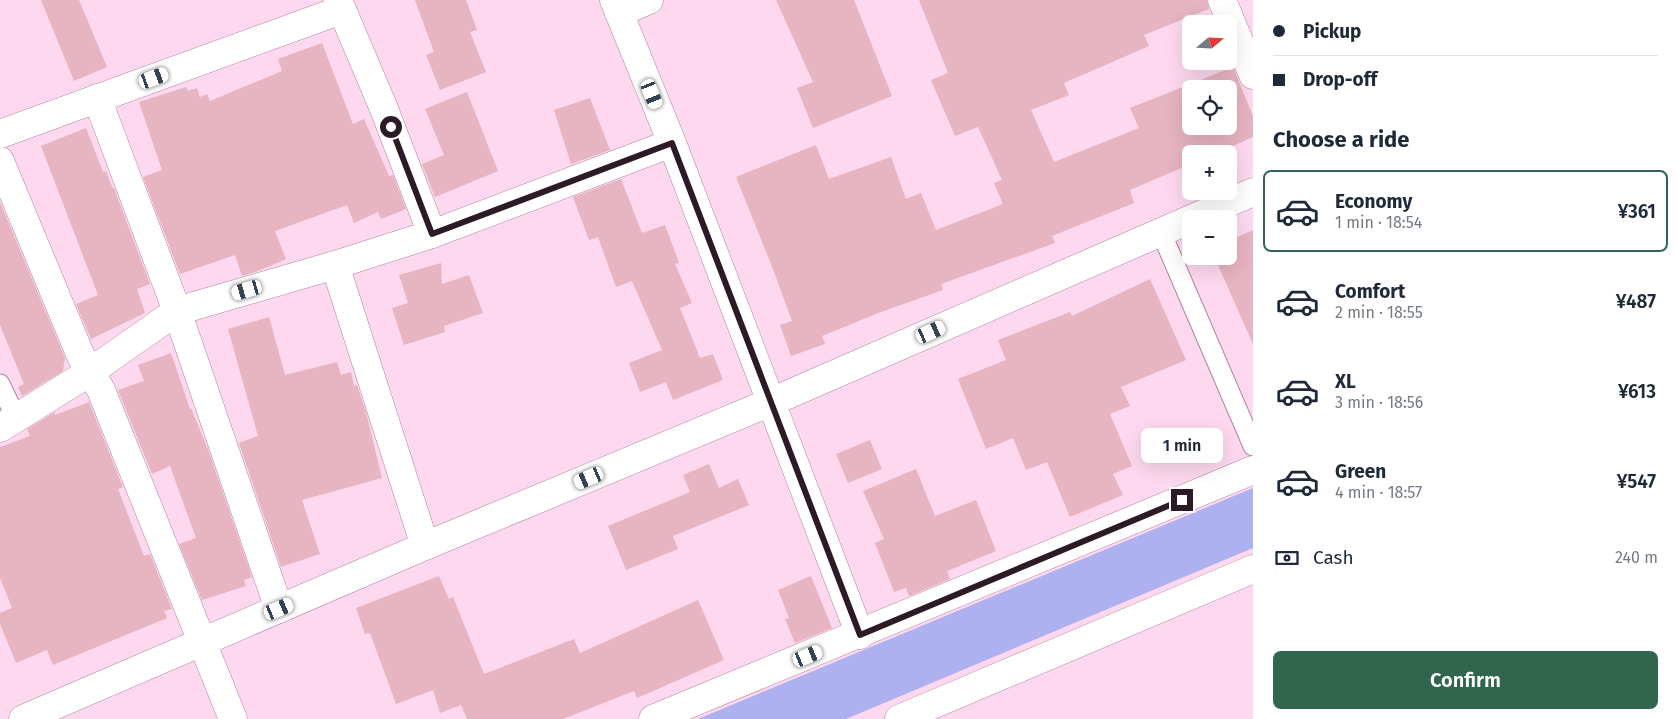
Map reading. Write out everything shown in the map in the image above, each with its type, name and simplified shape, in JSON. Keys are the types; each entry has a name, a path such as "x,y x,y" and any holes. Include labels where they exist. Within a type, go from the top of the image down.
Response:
{"street":[{"path":"649,0 617,6 672,143 860,635"},
{"path":"1222,0 1253,75"},
{"path":"0,134 339,5 384,109 432,234"},
{"path":"97,98 177,311 279,609"},
{"path":"8,423 90,372 177,311 335,265 432,234 672,143"},
{"path":"0,161 80,354 101,390 233,719"},
{"path":"23,719 425,546 771,402 1253,192"},
{"path":"335,265 425,546"},
{"path":"653,719 860,635 1253,470"},
{"path":"899,719 1253,569"}],"lane":[{"path":"1161,232 1253,446"},
{"path":"0,384 8,423"}],"shaded area":[{"path":"1253,488 1253,548 846,719 698,719"}],"building":[{"path":"41,0 79,0 107,67 74,81"},
{"path":"415,0 466,0 477,30 470,32 486,72 440,90 426,55 434,52"},
{"path":"776,0 854,0 892,96 813,128 797,88 813,82"},
{"path":"919,0 1207,0 1209,9 1194,15 1182,15 1182,20 1144,35 1149,46 1064,83 1069,95 1031,110 1054,162 1139,128 1130,108 1182,87 1182,135 1237,135 1237,80 1200,80 1225,70 1234,70 1253,116 1253,137 1235,145 1182,145 1182,168 1130,190 1134,203 1052,236 1055,243 941,284 943,290 822,336 825,344 791,356 780,325 792,321 736,177 816,145 829,179 891,157 906,199 921,193 936,230 1003,204 994,183 1002,180 978,127 955,136 931,80 948,73"},
{"path":"322,43 353,124 364,119 389,176 393,175 406,209 381,219 378,212 354,223 347,205 275,231 286,259 258,271 242,276 235,255 180,274 143,177 162,170 139,102 186,87 188,91 197,88 200,97 207,94 210,101 282,71 278,59"},
{"path":"467,92 498,171 435,197 422,164 444,155 425,109"},
{"path":"590,98 610,150 571,164 554,110"},
{"path":"86,128 103,172 106,171 114,188 150,284 137,289 145,313 91,339 76,304 98,295 41,146"},
{"path":"621,179 642,233 665,225 679,263 675,264 692,303 680,308 700,358 713,354 723,380 673,400 666,382 640,392 629,363 662,350 632,281 616,287 598,237 589,240 573,197"},
{"path":"0,202 65,358 63,371 22,396 18,387 24,384 0,325"},
{"path":"1253,230 1253,344 1218,265 1237,265 1237,237"},
{"path":"441,263 442,284 469,275 483,313 444,326 445,332 404,345 392,308 408,303 399,275"},
{"path":"1150,279 1186,360 1121,387 1130,406 1110,414 1132,466 1113,474 1123,495 1070,517 1047,462 1026,470 1013,438 986,449 958,379 1006,360 998,340 1070,312 1072,316"},
{"path":"269,317 285,375 337,362 341,375 351,372 354,386 357,385 366,412 382,478 302,500 320,554 281,567 239,443 258,436 228,329"},
{"path":"171,353 190,409 209,452 252,577 244,580 246,586 202,600 179,544 196,538 170,466 152,474 118,390 144,381 138,365"},
{"path":"89,402 123,487 118,489 144,556 150,554 172,609 164,611 167,618 53,665 47,650 16,663 0,624 0,613 12,608 0,578 0,447 30,436 27,429 55,412 55,415"},
{"path":"870,440 882,469 848,483 836,454"},
{"path":"709,464 719,488 738,479 749,505 673,536 678,549 626,570 608,526 690,492 683,475"},
{"path":"916,469 935,516 976,500 996,551 947,571 950,579 909,596 906,588 894,592 875,543 884,539 863,491"},
{"path":"439,576 449,599 453,597 484,674 574,639 580,653 698,600 724,660 637,698 634,691 563,719 467,719 461,705 440,713 433,690 396,704 370,633 365,634 356,608"},
{"path":"811,576 832,628 795,643 785,619 789,618 778,590"}],"route":[{"path":"391,127 432,234 672,143 860,635 1182,500"}]}
